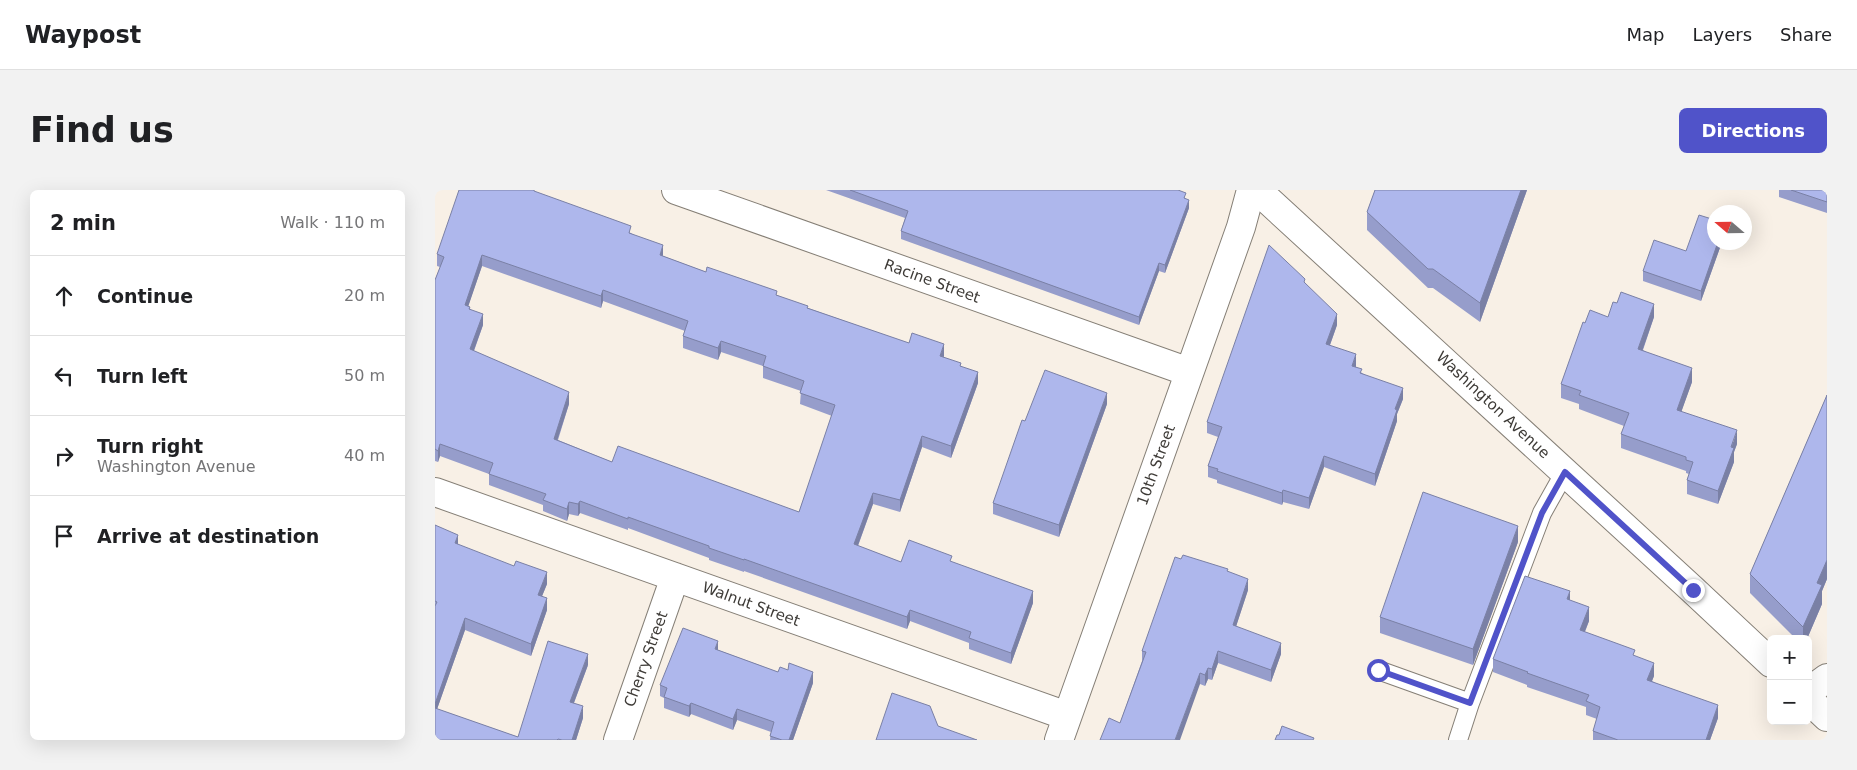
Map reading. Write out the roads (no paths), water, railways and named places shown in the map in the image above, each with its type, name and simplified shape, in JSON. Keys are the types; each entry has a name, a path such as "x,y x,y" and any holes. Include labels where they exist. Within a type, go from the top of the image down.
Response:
{"street":[{"name":"Racine Street","path":"676,190 1189,372"},
{"name":"10th Street","path":"1063,728 1241,226 1251,190"},
{"name":"Washington Avenue","path":"1257,190 1767,659"},
{"name":"Walnut Street","path":"435,492 675,577 1063,728"},
{"name":"Cherry Street","path":"618,740 675,577"},
{"path":"1812,689 1827,678"},
{"path":"1812,703 1827,717"}],"lane":[{"path":"1458,740 1470,703 1542,513 1565,472"},
{"path":"1378,670 1470,703"}]}
